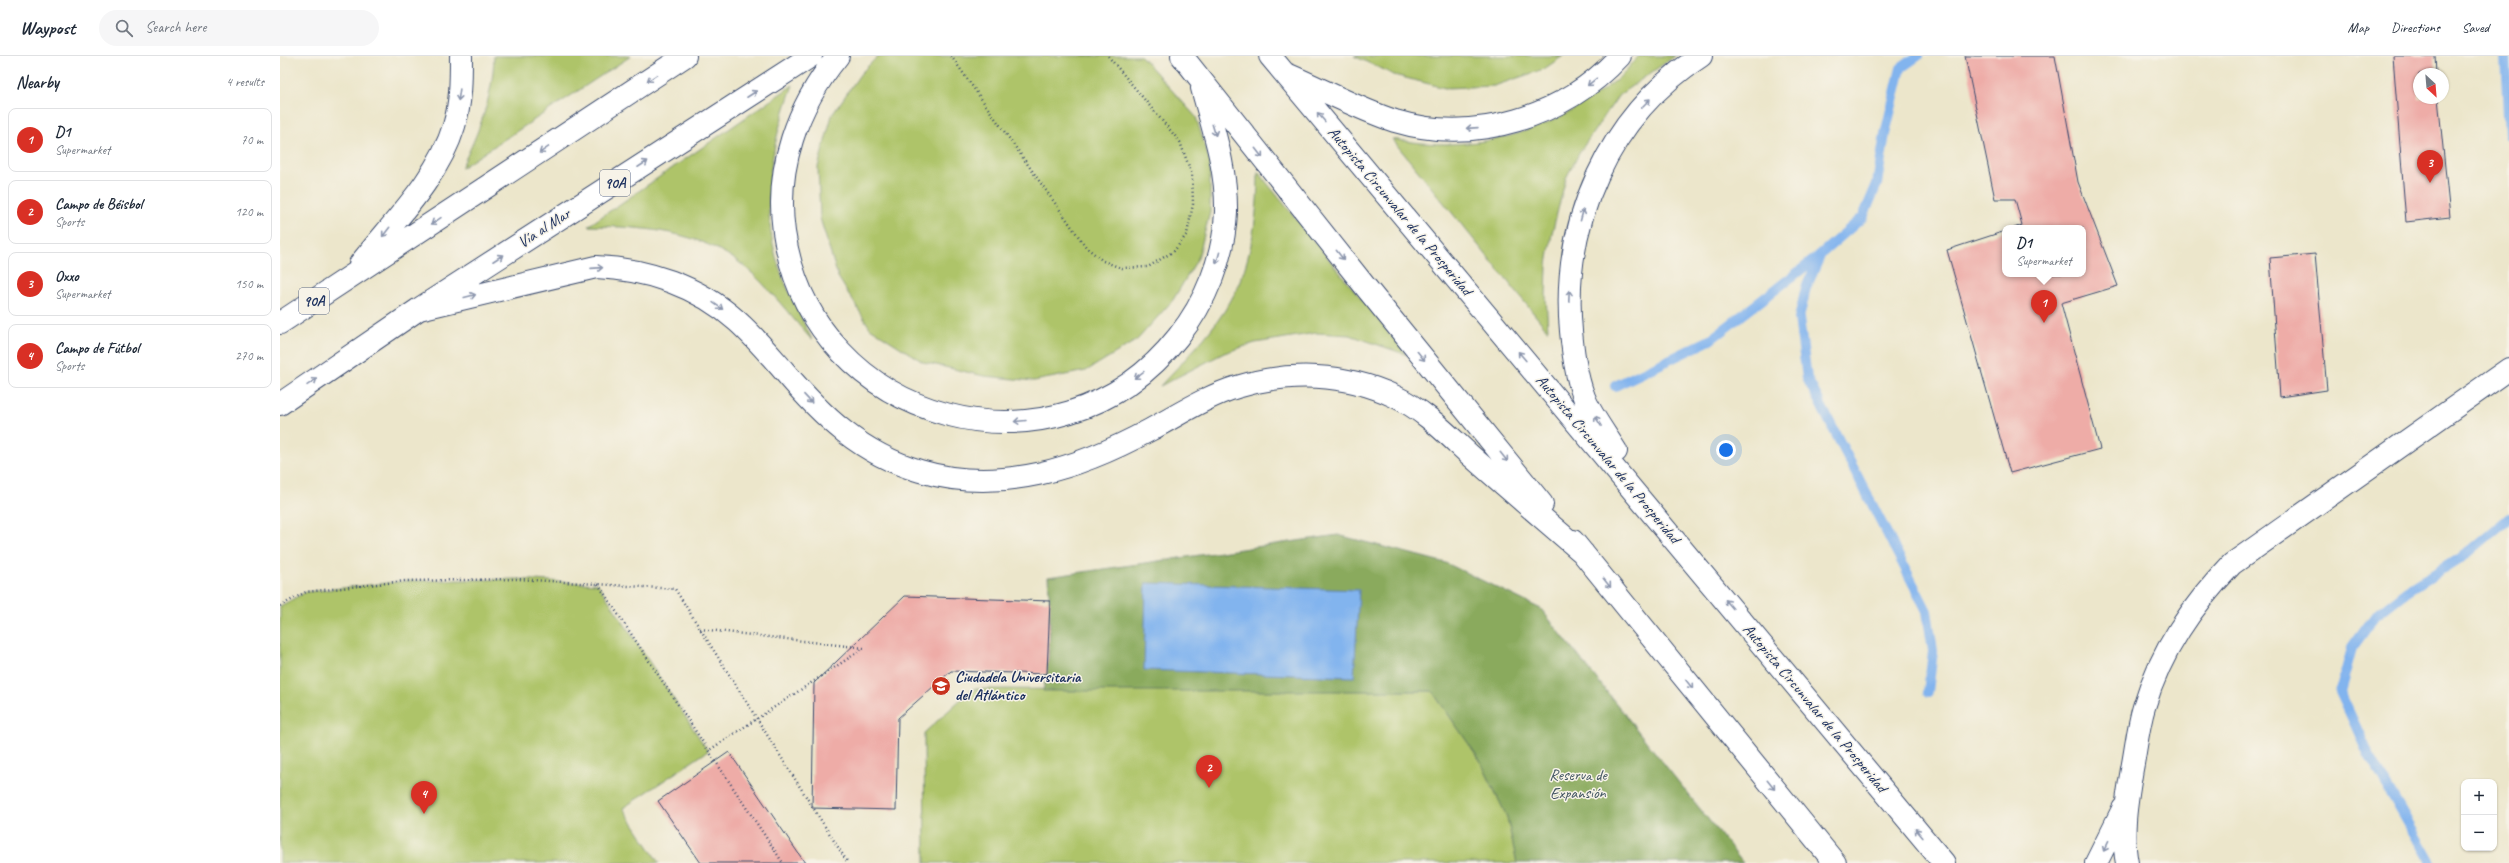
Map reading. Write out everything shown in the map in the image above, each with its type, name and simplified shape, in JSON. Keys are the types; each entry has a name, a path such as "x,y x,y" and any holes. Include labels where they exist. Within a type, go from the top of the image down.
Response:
{"main road":[{"path":"348,280 430,176 443,153 454,125 460,92 461,56"},
{"name":"90A","path":"280,323 348,280 685,56"},
{"name":"Vía al Mar","path":"280,404 419,309 811,56"},
{"path":"838,56 807,100 795,128 786,157 782,187 782,218 786,247 795,277 807,305 823,331 842,354 889,392 917,405 945,415 975,421 1006,423 1036,420 1066,414 1094,403 1121,389 1146,371 1168,350 1187,326 1202,300 1214,271 1222,242 1226,212 1225,182 1220,151 1200,79"},
{"path":"1182,56 1364,285 1835,863"},
{"name":"Autopista Circunvalar de la Prosperidad","path":"1270,56 1655,514 1944,863"},
{"path":"1284,74 1369,111 1396,121 1424,127 1452,130 1509,123 1536,114 1562,102 1587,87 1620,56"},
{"path":"1655,514 1587,404 1573,353 1568,299 1572,253 1586,199 1608,152 1635,114 1680,70 1701,56"},
{"path":"419,309 596,267 642,272 697,293 736,320 820,413 855,442 900,465 922,472 970,480 998,480 1057,471 1131,440 1235,387 1274,378 1304,376 1344,380 1390,394 1428,415 1583,553"},
{"path":"2127,863 2126,803 2144,708 2157,670 2180,625 2204,594 2232,564 2509,369"},
{"path":"2096,863 2126,803"}],"path":[{"path":"951,56 1086,247 1103,261 1121,268 1148,267 1174,251 1187,234 1194,204 1192,175 1180,142 1108,56"},
{"path":"280,606 306,592 406,581 518,580 675,589 848,863"},
{"path":"598,584 782,863"},
{"path":"700,629 864,648 708,751"}],"green space":[{"path":"494,56 631,56 461,168 474,141 484,114 491,86"},
{"path":"878,56 1141,56 1196,117 1210,163 1210,212 1198,258 1173,300 1137,340 1086,371 1034,381 984,376 923,362 870,328 838,277 820,218 818,167 832,115 861,73"},
{"path":"1354,56 1563,56 1544,69 1494,86 1445,88 1394,75"},
{"path":"1639,56 1675,56 1619,95 1581,150 1566,178 1552,233 1547,265 1546,296 1548,331 1392,139 1422,143 1452,144 1480,142 1535,128 1586,102 1619,78"},
{"path":"793,85 775,143 769,183 770,224 773,244 780,269 812,340 753,274 726,254 708,245 670,233 630,228 588,226"},
{"path":"1258,172 1407,355 1350,335 1316,333 1255,343 1224,353 1160,386 1210,330 1234,295 1247,261 1251,243 1258,189"},
{"name":"Reserva de Expansión","path":"1338,535 1446,563 1541,609 1743,863 1517,863 1507,817 1480,760 1432,691 1043,691 1048,663 1050,634 1048,577"},
{"path":"518,579 598,584 708,751 623,808 659,863 280,863 280,606 306,592 405,581"},
{"path":"972,689 1432,691 1480,760 1507,817 1517,863 925,863 924,733"}],"water":[{"path":"1146,583 1359,590 1354,677 1144,670"}],"building":[{"path":"1965,56 2055,56 2078,182 2118,286 2061,303 2100,449 2010,473 1947,250 2002,232 2002,277 2086,277 2086,225 2022,225 2015,199 1995,199"},
{"path":"2393,56 2435,56 2436,68 2413,68 2413,104 2439,104 2450,217 2406,222"},
{"path":"2315,254 2327,390 2280,397 2270,258"},
{"path":"905,596 1050,601 1047,674 951,671 898,718 896,810 812,808 814,683"},
{"path":"729,752 805,863 701,863 658,801"}],"waterway":[{"path":"1615,386 1710,340 1815,259 1863,217 1877,184 1885,134 1901,68 1918,56"},
{"path":"2505,56 2509,135"},
{"path":"1820,256 1806,288 1799,318 1807,378 1927,611 1933,651 1928,692"},
{"path":"2431,863 2369,755 2340,692 2352,648 2376,615 2407,591 2469,552 2509,518"}],"place":[{"name":"Oxxo","path":"2430,183"},
{"name":"D1","path":"2044,323"},
{"name":"Ciudadela Universitaria del Atlántico","path":"941,686"},
{"name":"Campo de Béisbol","path":"1209,788"},
{"name":"Campo de Fútbol","path":"424,814"}]}
